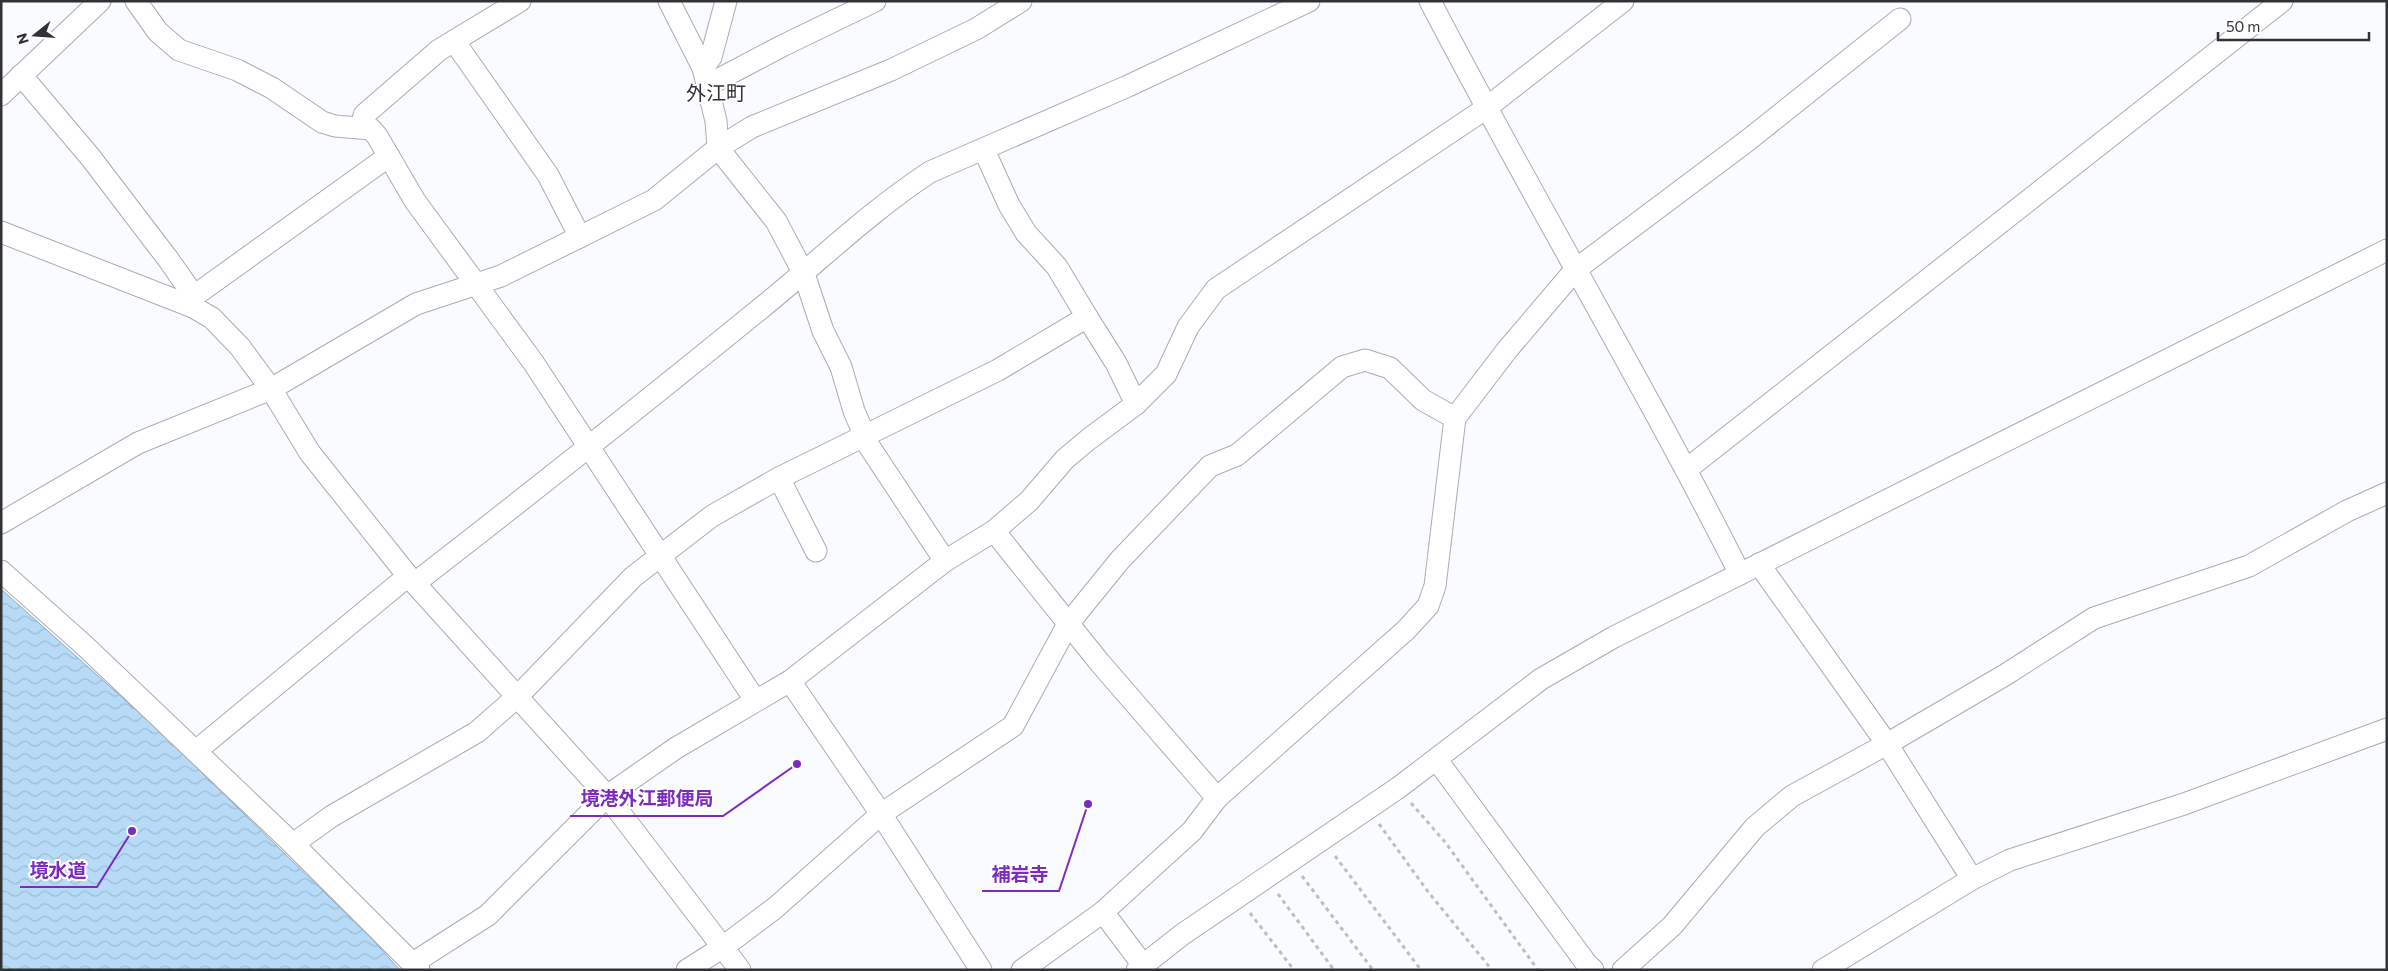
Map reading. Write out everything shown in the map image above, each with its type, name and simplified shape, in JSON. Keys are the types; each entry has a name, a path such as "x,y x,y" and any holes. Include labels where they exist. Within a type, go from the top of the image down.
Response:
{"street":[{"path":"1,95 100,1"},
{"path":"136,1 158,32 179,50 237,70 272,88 322,122 335,126 371,129 415,201 478,283 590,447 755,700"},
{"path":"362,127 364,115 439,50 520,1"},
{"path":"669,1 706,77 716,121 718,148 776,221 804,274 823,331 841,367 854,411 864,436 945,561"},
{"path":"706,77 726,1"},
{"path":"706,77 782,46 875,1"},
{"path":"1,524 138,443 270,389 416,304 500,276 654,200 718,148 752,127 917,57 976,29 1021,1"},
{"path":"196,751 411,580 590,447 804,274 879,207 904,189 930,172 1128,86 1309,1"},
{"path":"1430,1 1486,109 1687,469 1740,574"},
{"path":"1,571 86,646 293,844 416,966 488,915 607,796 676,748 790,681 945,561 994,531 1029,501 1065,459 1136,404 1166,374 1188,327 1216,289 1486,109 1623,1"},
{"path":"1687,469 2282,1"},
{"path":"1022,970 1103,912 1192,830 1217,798 1406,630 1428,606 1435,586 1456,418 1507,350 1575,270 1747,141 1900,19"},
{"path":"454,41 548,174 580,237"},
{"path":"21,75 91,158 168,259 194,302 240,347 270,389 310,453 411,580 607,796 740,970"},
{"path":"984,150 998,184 1026,234 1056,267 1116,364 1136,404"},
{"path":"194,302 389,156"},
{"path":"1,232 194,302"},
{"path":"1103,912 1146,966 1182,934 1398,788 1541,679 1614,637 2387,250"},
{"path":"293,844 332,816 476,732 518,696 633,577 712,516 779,478 998,370 1087,317"},
{"path":"686,970 722,947 775,908 881,814 1013,726 1068,624 1120,560 1210,466 1237,455 1342,366 1365,360 1390,368 1423,400 1456,418"},
{"path":"779,478 816,551"},
{"path":"1623,970 1672,926 1755,827 1792,796 2006,675 2094,618 2249,566 2347,511 2387,493"},
{"path":"994,531 1068,624 1217,798"},
{"path":"1759,564 1887,744 1972,879"},
{"path":"790,681 881,814 981,970"},
{"path":"1823,970 1972,879 2010,860 2184,804 2387,729"},
{"path":"1437,760 1593,970"}],"path":[{"path":"1398,788 1444,842 1538,970"},
{"path":"1368,809 1429,893 1492,970"},
{"path":"1323,839 1421,970"},
{"path":"1291,862 1373,970"},
{"path":"1267,878 1334,970"},
{"path":"1237,898 1294,970"}],"water":[{"path":"1,589 154,726 370,937 400,970 1,970"}],"place":[{"name":"境港外江郵便局","path":"797,764"},
{"name":"補岩寺","path":"1088,804"},
{"name":"境水道","path":"132,831"}],"district":[{"name":"外江町","path":"716,92"}]}
